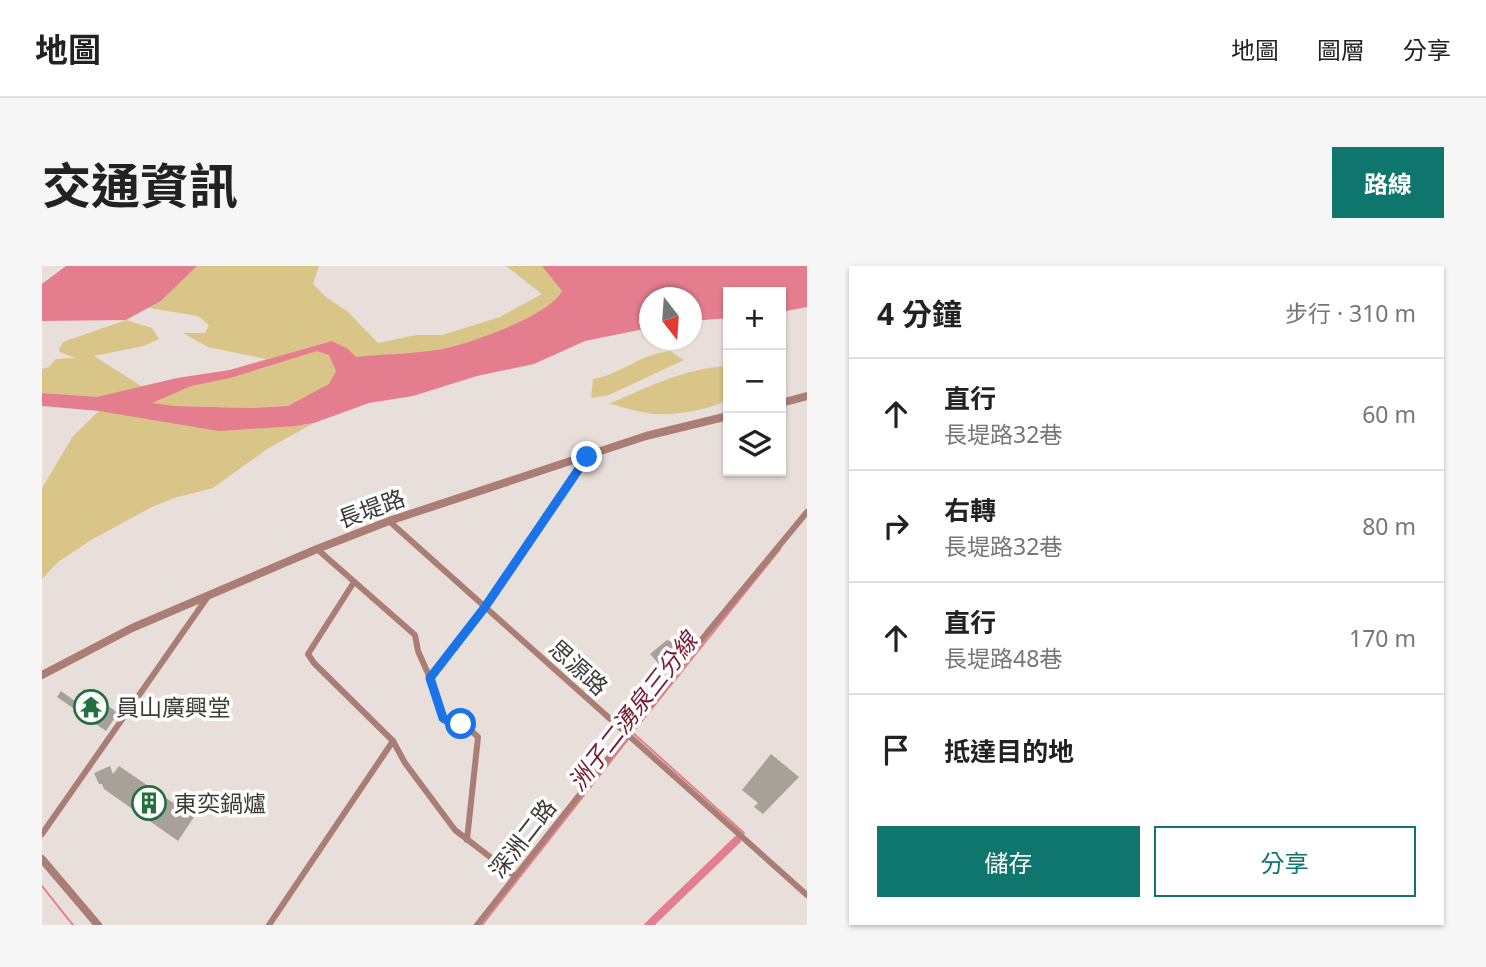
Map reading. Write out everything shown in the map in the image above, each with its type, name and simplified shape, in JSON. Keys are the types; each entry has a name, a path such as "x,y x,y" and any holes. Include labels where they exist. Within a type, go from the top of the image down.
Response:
{"street":[{"path":"786,402 807,396"},
{"name":"長堤路","path":"42,675 132,628 317,549 389,522 646,436 723,417"},
{"path":"430,678 485,607 587,457"},
{"name":"深洲二路","path":"477,925 627,733 807,512"},
{"name":"思源路","path":"389,522 807,895"},
{"path":"317,549 415,635 418,651 443,718 466,726 478,737 467,840"},
{"path":"354,582 308,654 313,663 393,741 405,763 455,830 515,876"},
{"path":"42,834 210,594"},
{"path":"269,925 393,741"},
{"path":"42,859 98,925"}],"shaded area":[{"path":"66,266 197,266 161,301 126,320 42,321 42,284"},
{"path":"197,266 319,266 313,284 327,298 347,311 378,343 416,335 442,335 500,317 542,294 506,266 570,266 639,306 639,310 288,406 175,406 42,393 42,369 49,367 56,359 75,358 60,352 63,342 126,320 152,328 159,339 144,346 94,356 141,386 230,370 266,359 208,347 183,333 205,333 209,325 198,316 149,308 161,301"},
{"path":"542,266 807,266 807,307 786,311 786,287 723,287 723,318 702,320 702,287 639,287 639,330 585,341 534,364 477,376 413,396 369,403 314,423 219,431 99,411 42,406 42,393 97,397 177,378 230,370 332,341 348,349 356,357 437,350 506,328 542,310 562,291","holes":["317,351 329,355 336,371 329,384 288,406 251,408 152,403 191,386 230,378"]},
{"path":"670,351 684,360 609,395 591,398 593,379 649,356"},
{"path":"723,367 723,402 710,407 686,412 651,414 609,404 682,374"},
{"path":"99,411 296,426 314,423 267,449 213,488 152,507 91,540 58,562 42,579 42,488 73,436"}],"building":[{"path":"667,640 685,648 673,671 659,664 650,654"},
{"name":"員山廣興堂","path":"84,689 118,713 106,731 57,697 61,691 75,701"},
{"path":"771,754 799,777 763,814 754,807 758,803 742,790"},
{"name":"東奕鍋爐","path":"110,766 113,774 119,766 194,817 178,841 99,784 94,773"}],"waterway":[{"name":"洲子二湧泉三分線","path":"636,728 780,549"},
{"path":"633,733 744,833"},
{"name":"洲子二湧泉三分線","path":"482,925 629,738"},
{"path":"645,925 736,838"},
{"path":"649,925 737,840"},
{"path":"42,886 73,925"}],"place":[{"name":"員山廣興堂","path":"91,707"},
{"name":"東奕鍋爐","path":"149,803"}],"route":[{"path":"461,724 454,724 443,718 430,678 485,607 587,457"}]}
